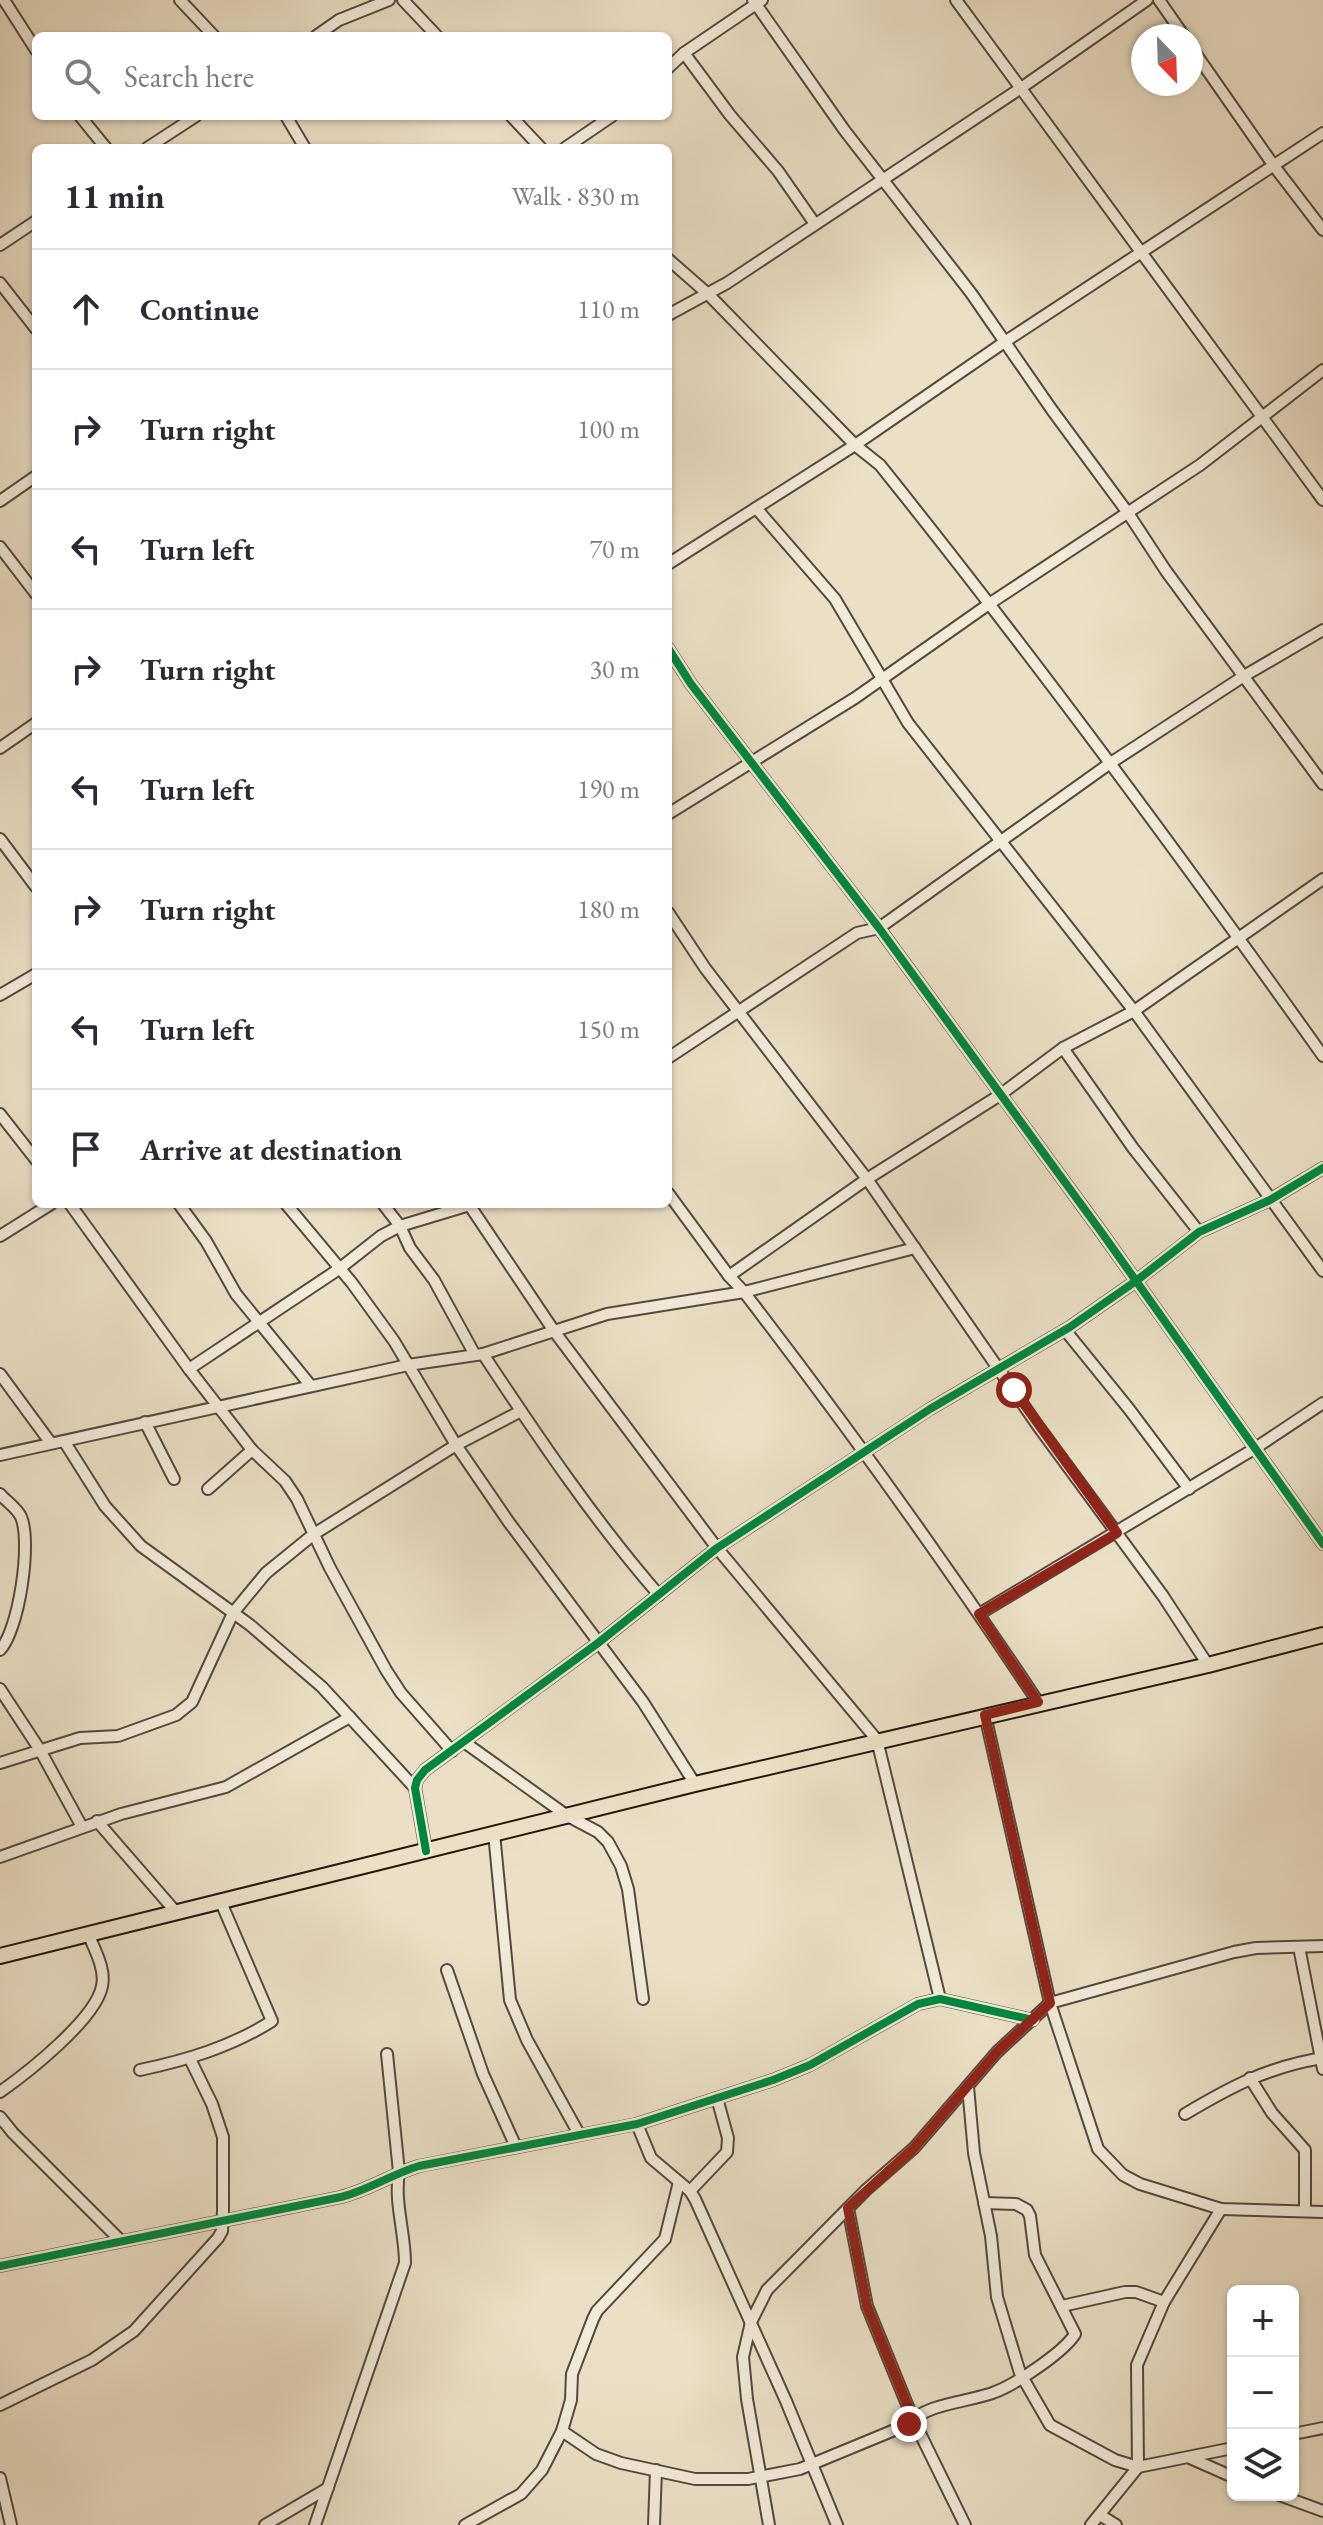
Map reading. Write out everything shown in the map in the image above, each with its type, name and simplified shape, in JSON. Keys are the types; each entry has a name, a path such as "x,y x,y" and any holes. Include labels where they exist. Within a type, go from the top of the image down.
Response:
{"main road":[{"path":"0,1956 566,1815 1038,1702 1208,1665 1323,1635"}],"street":[{"path":"4,0 32,44"},
{"path":"180,0 210,32"},
{"path":"322,32 339,20 389,0"},
{"path":"403,0 433,32"},
{"path":"956,0 1323,500"},
{"path":"672,313 708,294 883,180 1147,0"},
{"path":"1159,0 1176,24"},
{"path":"672,64 757,1 883,180 1006,341 1166,571 1323,784"},
{"path":"684,53 730,115 778,171 815,224"},
{"path":"1203,64 1323,230"},
{"path":"83,120 103,144"},
{"path":"153,144 190,120"},
{"path":"288,120 303,144"},
{"path":"515,120 537,144"},
{"path":"571,144 606,120"},
{"path":"672,561 855,445 1006,341 1323,133"},
{"path":"0,245 32,224"},
{"path":"672,262 708,294 855,445 880,465 1109,764 1323,1056"},
{"path":"0,283 32,324"},
{"path":"672,811 882,680 989,604 1200,465 1323,370"},
{"path":"0,501 32,479"},
{"path":"756,508 835,599 908,723 1134,1011 1323,1271"},
{"path":"0,547 32,589"},
{"path":"672,1055 857,933 879,928 1109,764 1244,676 1323,630"},
{"path":"672,654 691,684 753,760 879,928 1323,1544"},
{"path":"0,748 32,726"},
{"path":"0,839 32,882"},
{"path":"729,1276 867,1179 1000,1095 1063,1048 1134,1011 1323,879"},
{"path":"672,918 705,968 867,1179 1177,1616 1208,1665"},
{"path":"0,995 32,976"},
{"path":"1063,1048 1133,1148 1199,1232"},
{"path":"0,1114 32,1155"},
{"path":"426,1851 415,1788 425,1770 598,1643 717,1548 930,1409 1065,1330 1199,1232 1270,1200 1323,1168"},
{"path":"672,1198 865,1452 1038,1702"},
{"path":"0,1236 45,1208"},
{"path":"73,1208 189,1369 252,1450 285,1481 401,1693 452,1751"},
{"path":"182,1208 206,1241 236,1294 311,1386"},
{"path":"289,1208 361,1295 456,1445 508,1521 643,1702 695,1784"},
{"path":"386,1208 479,1354 615,1545 659,1595"},
{"path":"189,1369 339,1269 381,1236 400,1226 462,1208"},
{"path":"474,1208 554,1331 717,1548 877,1740 940,1999"},
{"path":"0,1455 408,1365 479,1354 607,1314 744,1292 915,1248"},
{"path":"1065,1330 1189,1489"},
{"path":"0,1374 50,1442"},
{"path":"979,1614 1189,1489 1323,1403"},
{"path":"0,1763 80,1738 118,1736 187,1708 233,1613 257,1582 314,1534 456,1445 521,1411"},
{"path":"145,1422 174,1479"},
{"path":"64,1441 105,1506 141,1546 233,1613 322,1687 415,1788"},
{"path":"208,1489 252,1450"},
{"path":"0,1494 21,1517 24,1539 21,1598 11,1633 0,1650"},
{"path":"0,1689 40,1750 82,1827"},
{"path":"985,1715 1050,2003 1098,2149 1123,2175 1140,2184 1221,2209 1323,2212"},
{"path":"0,1857 97,1821 226,1787 350,1717"},
{"path":"464,1742 566,1815 598,1832 608,1842 621,1866 628,1889 643,1999"},
{"path":"97,1821 175,1911"},
{"path":"494,1833 510,2000 527,2040 579,2134"},
{"path":"140,2070 190,2059 223,2047 272,2021 220,1900"},
{"path":"0,2092 24,2075 75,2029 98,1998 103,1986 101,1967 88,1933"},
{"path":"769,2525 743,2374 745,2342 767,2290 848,2208 914,2148 997,2052 1050,2003 1234,1952 1256,1948 1323,1946"},
{"path":"1185,2114 1250,2078 1278,2067 1322,2062 1299,1947"},
{"path":"447,1970 483,2074 516,2147"},
{"path":"0,2266 363,2191 399,2172 637,2124 810,2065 918,2004 940,1999 1033,2020"},
{"path":"315,2525 405,2263 396,2190 399,2172 387,2054"},
{"path":"0,2405 92,2360 134,2331 222,2231 223,2137 212,2104 190,2059"},
{"path":"1250,2078 1272,2113 1305,2150 1305,2211"},
{"path":"968,2087 974,2153 991,2236 997,2297 1023,2378 1050,2425 1095,2450 1138,2467 1227,2449"},
{"path":"690,2191 727,2152 728,2138 717,2098"},
{"path":"0,2117 121,2241"},
{"path":"637,2124 651,2158 690,2191 751,2322 837,2525"},
{"path":"465,2525 521,2494 542,2470 562,2431 571,2400 572,2374 593,2319 665,2239 679,2182"},
{"path":"562,2431 605,2459 695,2479 760,2478 800,2469 909,2424 919,2414 995,2392 1023,2378 1075,2337 1035,2255 1027,2210 1016,2204 984,2203"},
{"path":"848,2208 867,2306 913,2419 965,2525"},
{"path":"1091,2525 1138,2467 1137,2365 1164,2302 1221,2209"},
{"path":"1062,2306 1125,2292 1136,2292 1164,2302"},
{"path":"1299,2433 1323,2428"},
{"path":"1190,2458 1227,2474"},
{"path":"654,2525 656,2470"},
{"path":"0,2478 11,2525"},
{"path":"265,2525 328,2488"},
{"path":"1296,2501 1323,2511"},
{"path":"1100,2515 1116,2525"}],"cycle path":[{"path":"672,654 691,684 879,928 1102,1233 1323,1544"},
{"path":"426,1851 415,1788 425,1770 598,1643 717,1548 930,1409 1070,1327 1199,1232 1270,1200 1323,1168"},
{"path":"0,2266 341,2197 419,2166 637,2124 810,2065 918,2004 940,1999 1033,2020"}],"route":[{"path":"909,2424 913,2419 864,2296 848,2208 932,2130 997,2052 1050,2003 985,1715 1038,1702 979,1614 1117,1533 1014,1390"}]}
